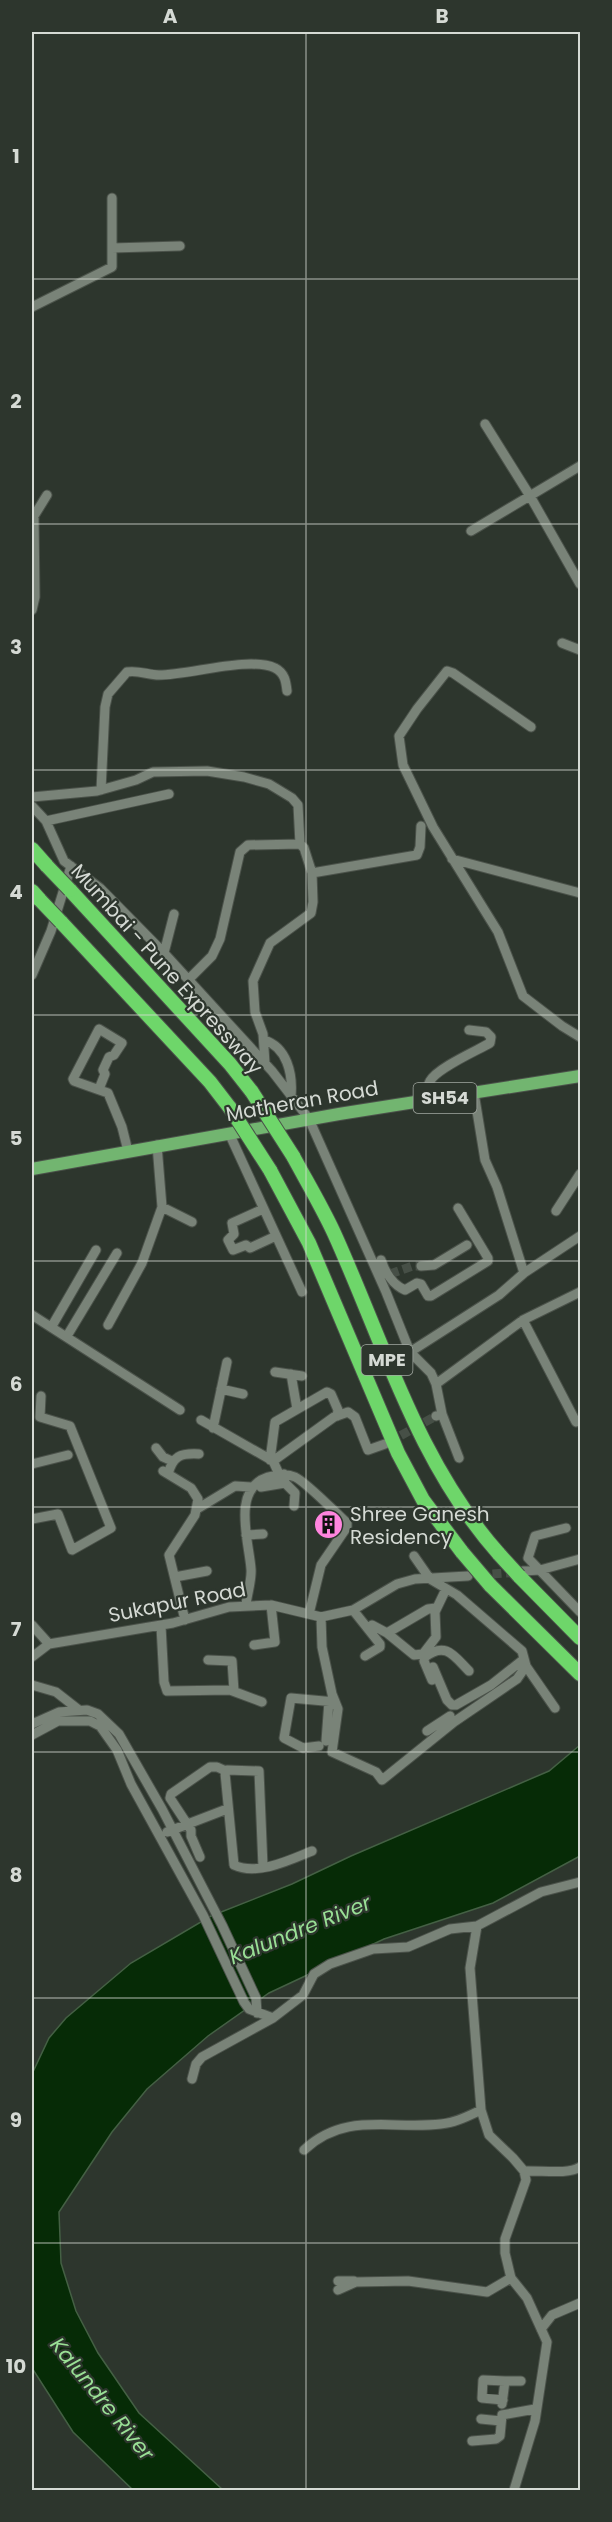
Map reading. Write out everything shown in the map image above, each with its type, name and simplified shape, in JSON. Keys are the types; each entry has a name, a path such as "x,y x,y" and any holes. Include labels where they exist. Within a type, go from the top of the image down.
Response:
{"highway":[{"name":"Mumbai - Pune Expressway","path":"32,849 230,1064 252,1092 293,1156 333,1232 423,1441 446,1485 499,1554 521,1574 580,1638"},
{"name":"MPE","path":"36,896 210,1082 230,1108 270,1170 309,1243 398,1453 423,1500 490,1585 580,1674"}],"main road":[{"name":"Matheran Road","path":"32,1169 309,1119 580,1076"}],"street":[{"path":"32,306 112,267 112,198"},
{"path":"112,248 180,246"},
{"path":"485,424 530,496 580,584"},
{"path":"471,531 580,466"},
{"path":"32,609 35,597 34,516 47,495"},
{"path":"562,644 580,650"},
{"path":"101,790 105,707 108,694 127,672 140,671 161,675 262,665 282,672 286,679 287,692"},
{"path":"531,727 447,671 399,736 403,765 433,827 498,932 523,996 580,1037"},
{"path":"32,797 101,790 153,772 207,771 269,784 292,798 298,805 300,844 304,848 312,873 313,902 310,913 270,943 253,981 255,1012 264,1040 265,1064"},
{"path":"46,821 169,794"},
{"path":"32,806 46,821 64,861 100,888 189,979 265,1064 309,1119 386,1276 402,1290 421,1284 428,1296 431,1296 488,1261 458,1209"},
{"path":"312,873 417,855 420,847 421,826"},
{"path":"189,979 212,956 220,939 240,852 248,845 300,844"},
{"path":"453,859 580,893"},
{"path":"32,975 51,932 71,866"},
{"path":"164,953 174,914"},
{"path":"99,1089 105,1074 103,1070 109,1057 114,1055 122,1043 99,1029 73,1079 108,1093 122,1126 128,1151"},
{"path":"428,1100 429,1083 434,1075 469,1052 490,1043 491,1037 486,1032 469,1030"},
{"path":"264,1040 280,1047 288,1065 292,1086 291,1096"},
{"path":"474,1093 485,1161 497,1187 524,1273"},
{"path":"229,1133 302,1292"},
{"path":"108,1325 142,1263 162,1207 157,1145"},
{"path":"556,1211 580,1174"},
{"path":"162,1207 192,1222"},
{"path":"263,1209 232,1223 234,1234 228,1240 233,1250 246,1245 250,1248 276,1236"},
{"path":"148,1217 159,1217"},
{"path":"410,1352 499,1295 524,1273 579,1233"},
{"path":"421,1266 434,1265 467,1245"},
{"path":"52,1326 96,1250"},
{"path":"67,1336 117,1254"},
{"path":"381,1260 410,1352 431,1373 436,1384 439,1415 459,1458"},
{"path":"436,1384 523,1320 580,1292"},
{"path":"32,1315 180,1410"},
{"path":"523,1320 576,1422 580,1420"},
{"path":"213,1428 227,1362"},
{"path":"275,1372 302,1376"},
{"path":"291,1374 297,1409"},
{"path":"221,1389 243,1394"},
{"path":"271,1460 275,1422 327,1392 331,1394 338,1410 337,1416"},
{"path":"32,1519 58,1514 72,1550 111,1528 70,1426 40,1417 41,1396"},
{"path":"271,1460 337,1416 348,1412 355,1417 368,1450 385,1444"},
{"path":"201,1420 271,1460 295,1494 294,1506"},
{"path":"156,1448 163,1457 172,1461"},
{"path":"185,1620 170,1551 183,1535 197,1509 197,1494 165,1473 176,1457 199,1454"},
{"path":"32,1464 68,1455"},
{"path":"246,1605 251,1571 246,1506 261,1480 296,1477 347,1523 347,1527 321,1565 309,1614"},
{"path":"197,1509 235,1486 255,1490"},
{"path":"566,1528 535,1536 528,1558 580,1612"},
{"path":"250,1543 263,1534"},
{"path":"250,1543 255,1561"},
{"path":"414,1556 430,1579 457,1595 522,1651 525,1663 555,1708"},
{"path":"521,1574 580,1559"},
{"path":"175,1577 207,1571"},
{"name":"Sukapur Road","path":"32,1657 49,1644 161,1626 230,1607 246,1605 271,1605 309,1614 318,1622 353,1610 397,1584 415,1579 468,1576"},
{"path":"372,1625 387,1633 414,1655 423,1654 436,1637 436,1608 446,1588"},
{"path":"254,1645 275,1642 271,1605"},
{"path":"387,1633 428,1609 436,1608"},
{"path":"353,1610 380,1644 380,1647 365,1656"},
{"path":"318,1622 332,1701 323,1744 303,1748 284,1738 291,1698 332,1701 338,1709 332,1752 376,1773 382,1780 452,1719"},
{"path":"161,1626 167,1691 234,1691 262,1702"},
{"path":"33,1629 49,1644"},
{"path":"452,1719 426,1668 425,1657 437,1650 445,1650 469,1671"},
{"path":"208,1660 232,1661 234,1691"},
{"path":"433,1667 447,1700 452,1706 456,1706 525,1663"},
{"path":"427,1731 452,1719 518,1679 525,1663"},
{"path":"32,1685 56,1692 79,1710"},
{"path":"32,1724 59,1712 79,1710 98,1714 119,1734 173,1830 243,1968 256,1998 255,2009"},
{"path":"32,1735 58,1721 90,1721 100,1726 117,1750 131,1784 190,1892 236,1988 255,2009 273,2018"},
{"path":"200,1857 189,1824 170,1798 171,1794 210,1767 226,1771 256,1769 259,1771 263,1867"},
{"path":"226,1771 227,1809 234,1865 263,1867 286,1862 312,1851"},
{"path":"159,1835 227,1809"},
{"path":"192,2079 196,2064 210,2051 273,2018 303,1995 314,1974 330,1964 373,1949 408,1947 450,1929 477,1926 541,1892 580,1882"},
{"path":"477,1926 470,1968 481,2110 489,2135 524,2171 526,2180 505,2239 511,2278 527,2298 547,2342 535,2409 535,2421 514,2490"},
{"path":"304,2150 318,2136 338,2129 383,2124 418,2126 443,2124 481,2110"},
{"path":"524,2171 566,2172 580,2168"},
{"path":"338,2286 356,2282 408,2281 478,2293 487,2292 511,2278"},
{"path":"541,2329 552,2315 580,2303"},
{"path":"502,2400 482,2398 484,2379 521,2381"},
{"path":"472,2441 496,2439 500,2436 505,2381"},
{"path":"481,2419 502,2418 535,2409"}],"water":[{"name":"Kalundre River","path":"580,1745 580,1856 493,1903 384,1939 269,1993 208,2036 147,2089 112,2132 59,2212 61,2263 76,2311 98,2353 139,2413 223,2490 133,2490 73,2432 32,2368 32,2074 49,2038 66,2018 131,1963 211,1916 292,1884 351,1856 549,1771"}],"tunnel":[{"path":"390,1274 413,1266 421,1266"},
{"path":"389,1442 436,1416"},
{"path":"479,1575 520,1572"}],"place":[{"name":"Shree Ganesh Residency","path":"329,1525"}]}
